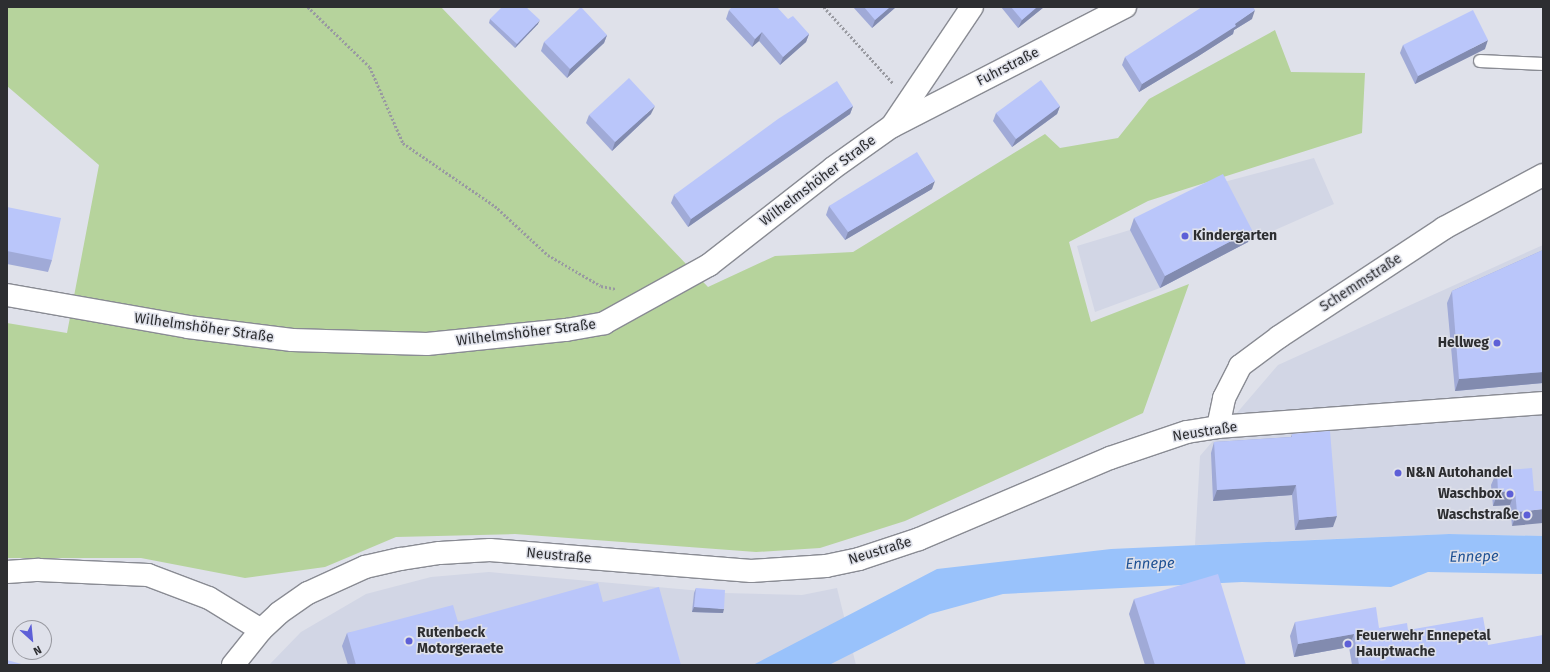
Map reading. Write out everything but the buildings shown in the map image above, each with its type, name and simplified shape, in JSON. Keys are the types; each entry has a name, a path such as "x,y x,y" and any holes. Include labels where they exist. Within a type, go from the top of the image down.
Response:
{"street":[{"name":"Wilhelmshöher Straße","path":"7,295 188,327 292,340 420,344 566,330 604,323 709,265 833,168 892,126 972,7"},
{"name":"Fuhrstraße","path":"892,126 1125,7"},
{"name":"Schemmstraße","path":"1218,427 1224,398 1240,366 1280,336 1444,228 1543,175"},
{"name":"Neustraße","path":"233,665 261,630 279,613 308,593 364,567 440,553 490,550 751,571 792,570 859,559 919,539 1140,448 1187,432 1218,427 1543,403"},
{"path":"7,572 39,570 148,574 209,598 261,630"}],"lane":[{"path":"1480,60 1543,64"}],"path":[{"path":"308,7 370,67 403,143 495,206 548,255 600,286 649,297"},
{"path":"824,7 877,67"}],"shaded area":[{"name":"Kindergarten","path":"1314,158 1334,204 1248,242 1160,288 1095,312 1077,246 1130,230 1224,182"},
{"path":"1543,245 1543,536 1449,534 1195,545 1200,456 1278,365"},
{"path":"489,572 724,593 802,595 837,588 856,665 269,665 301,632 366,594 431,577"}],"green space":[{"path":"7,7 441,7 708,287 775,256 853,252 1045,134 1060,148 1118,138 1149,99 1275,30 1291,72 1365,73 1362,133 1148,201 1069,242 1091,322 1189,284 1143,413 905,521 820,548 756,552 515,534 396,537 325,567 245,578 141,558 7,558 7,323 67,333 99,165 7,86"}],"water":[{"name":"Ennepe","path":"1449,534 1543,536 1543,574 1428,572 1391,587 1242,582 1003,594 930,614 829,665 753,665 937,569 1111,549"}],"place":[{"name":"Kindergarten","path":"1185,236"},
{"name":"Hellweg","path":"1497,343"},
{"name":"N&N Autohandel","path":"1398,473"},
{"name":"Waschbox","path":"1510,494"},
{"name":"Waschstraße","path":"1527,515"},
{"name":"Rutenbeck Motorgeraete","path":"409,641"},
{"name":"Feuerwehr Ennepetal Hauptwache","path":"1348,644"}]}
